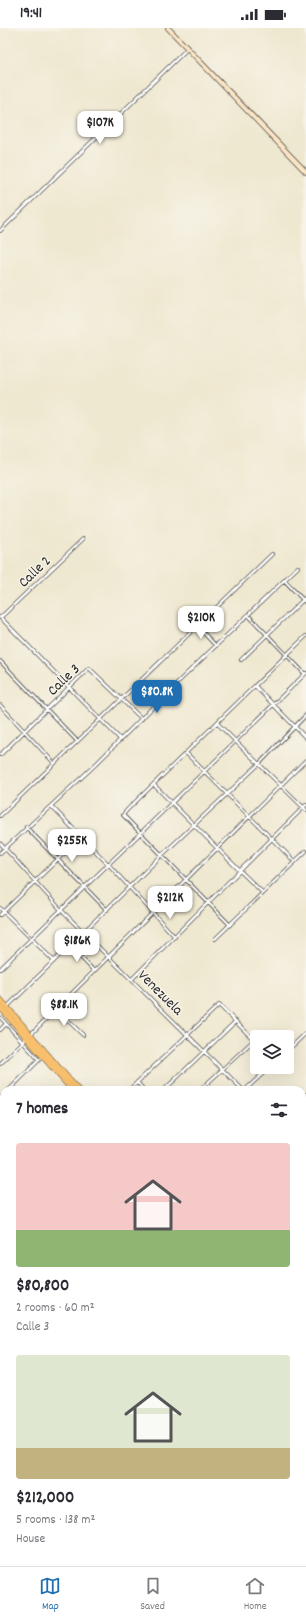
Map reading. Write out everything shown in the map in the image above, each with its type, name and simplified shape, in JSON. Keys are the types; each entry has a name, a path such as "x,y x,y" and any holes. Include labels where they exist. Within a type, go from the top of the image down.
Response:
{"highway":[{"path":"0,999 7,1007 26,1038 74,1086"},
{"path":"0,1007 41,1058 68,1086"}],"street":[{"path":"168,28 306,172"},
{"path":"0,231 188,48"},
{"name":"Calle 2","path":"0,618 83,539"},
{"path":"0,816 196,625 272,554"},
{"path":"0,853 26,827 51,806 121,740 298,567"},
{"path":"285,581 305,602"},
{"path":"241,660 266,635 305,602 306,597"},
{"path":"0,969 173,804 306,674 286,656 248,615"},
{"path":"0,618 121,740"},
{"path":"196,625 216,646"},
{"path":"230,925 124,815 306,636"},
{"path":"0,661 77,741"},
{"name":"Calle 3","path":"1,753 89,668 142,719"},
{"path":"255,686 306,738"},
{"path":"0,705 54,763"},
{"path":"7,1007 226,794 259,764 306,715"},
{"path":"132,979 209,903 239,870 305,808 217,723"},
{"path":"186,753 204,773 295,862"},
{"path":"0,1064 306,760"},
{"path":"154,785 217,849 264,893"},
{"path":"51,806 109,864 175,937"},
{"path":"26,827 107,910"},
{"path":"0,915 81,836"},
{"name":"Venezuela","path":"0,843 34,883 132,979 221,1070 239,1086"},
{"path":"215,939 306,851"},
{"path":"0,908 54,961"},
{"path":"70,946 94,971"},
{"path":"133,1086 219,1005 250,1036"},
{"path":"56,1009 83,1035"},
{"path":"0,1017 6,1024 26,1038"},
{"path":"168,1086 236,1021"},
{"path":"0,1030 6,1024"},
{"path":"294,1044 306,1033"},
{"path":"204,1086 250,1044"},
{"path":"13,1086 41,1058"},
{"path":"249,1086 262,1074"},
{"path":"137,1082 140,1086"}]}
